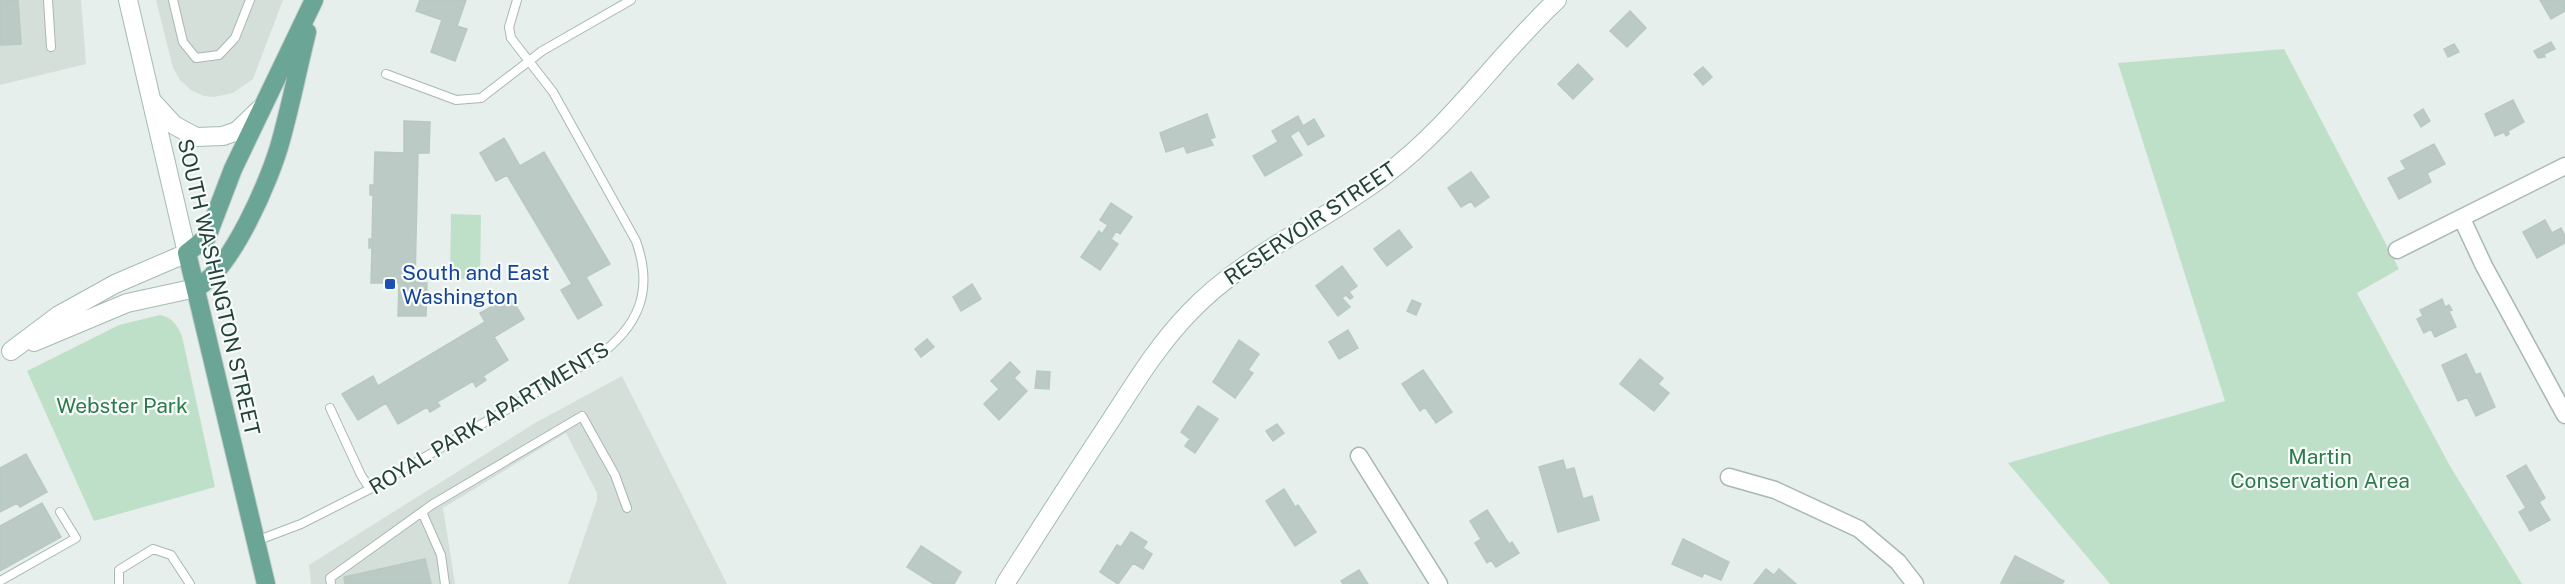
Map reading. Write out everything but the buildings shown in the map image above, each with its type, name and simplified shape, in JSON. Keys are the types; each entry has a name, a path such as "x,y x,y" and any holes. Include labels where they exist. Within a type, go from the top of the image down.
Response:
{"main road":[{"name":"SOUTH WASHINGTON STREET","path":"128,0 266,584"},
{"path":"5,354 59,315 115,284 187,253 207,237 233,170 315,0"},
{"path":"5,354 127,303 206,284 226,262 254,209 281,142 315,0"},
{"name":"RESERVOIR STREET","path":"1005,584 1154,354 1190,312 1242,266 1385,176 1422,145 1451,117 1551,2"},
{"path":"151,100 174,125 196,136 223,136 237,131 263,106"}],"street":[{"path":"2397,250 2565,166"},
{"path":"2462,219 2484,266 2565,416"},
{"path":"1359,456 1439,584"},
{"path":"1730,477 1775,490 1858,529 1898,562 1915,584"}],"lane":[{"path":"48,0 51,47"},
{"path":"173,0 183,42 196,58 219,55 235,38 250,0"},
{"name":"ROYAL PARK APARTMENTS","path":"255,541 300,524 370,489 597,357 624,333 642,302 645,273 636,241 553,92 511,38 509,27 517,0"},
{"path":"386,74 440,95 470,101 481,98 563,37 631,0"},
{"path":"330,408 361,475 370,489"},
{"path":"331,584 330,578 422,512 582,416 615,475 627,508"},
{"path":"0,581 76,538 60,512"},
{"path":"422,512 441,555 445,584"},
{"path":"119,584 119,570 153,549 171,555 190,584"}],"shaded area":[{"path":"0,0 81,0 86,64 0,85"},
{"path":"156,0 283,0 253,79 233,93 214,97 192,91 180,80 173,68"},
{"path":"622,376 727,584 568,584 597,500 597,493 566,433 443,508 455,584 311,584 309,565 535,423"}],"green space":[{"name":"Martin Conservation Area","path":"2284,49 2399,269 2357,293 2450,466 2522,584 2110,584 2008,463 2225,401 2118,63"},
{"path":"451,214 481,215 480,279 450,279"},
{"name":"Webster Park","path":"160,315 174,322 182,336 215,487 94,521 27,371 119,325"}],"place":[{"name":"South and East Washington","path":"390,284"}]}
